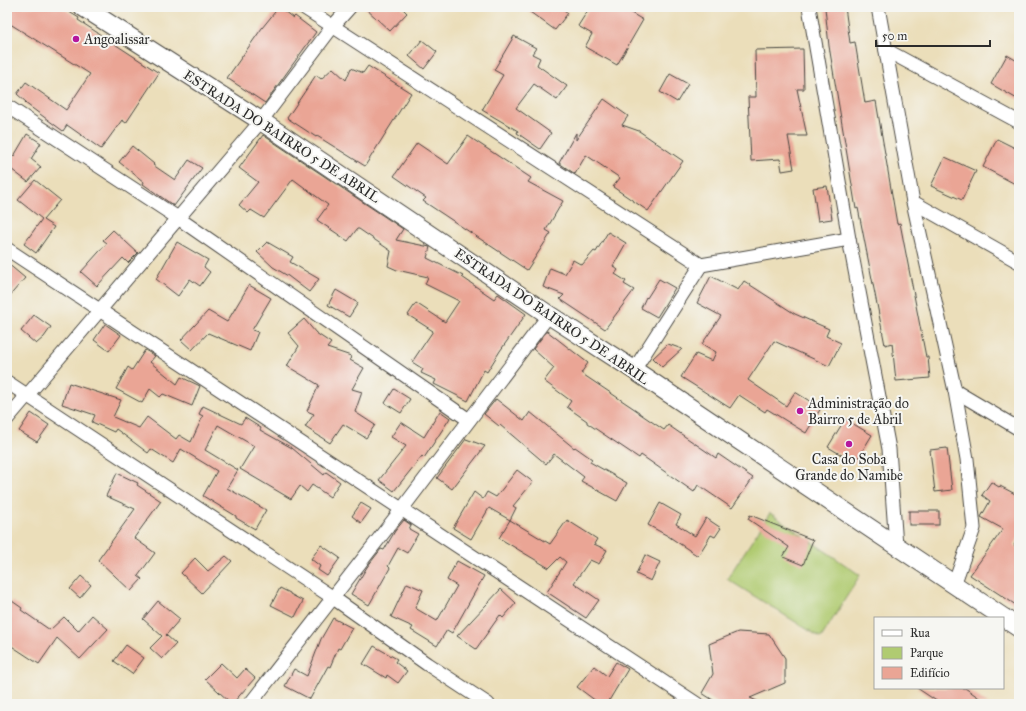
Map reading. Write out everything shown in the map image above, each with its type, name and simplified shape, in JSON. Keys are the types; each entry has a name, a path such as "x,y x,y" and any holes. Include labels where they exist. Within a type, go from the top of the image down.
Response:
{"street":[{"name":"ESTRADA DO BAIRRO 5 DE ABRIL","path":"83,7 261,121 1002,617"},
{"path":"303,7 700,265 849,239"},
{"path":"7,419 261,121 333,26 350,7"},
{"path":"809,7 849,239 889,449 896,546"},
{"path":"878,7 913,202 955,391 967,459 974,528 954,585"},
{"path":"886,50 1019,122"},
{"path":"7,106 178,218 469,420"},
{"path":"913,202 1019,262"},
{"path":"7,249 697,704"},
{"path":"634,370 700,265"},
{"path":"250,704 402,509 549,315"},
{"path":"7,382 332,597 427,664 488,704"},
{"path":"955,391 1019,429"},
{"name":"ESTRADA DO BAIRRO 5 DE ABRIL","path":"1004,618 1019,628"}],"green space":[{"path":"770,513 860,575 821,638 727,579"}],"building":[{"path":"7,7 61,7 79,18 78,20 159,73 126,123 122,120 101,149 67,125 63,131 25,103 26,102 17,94 26,82 66,110 90,74 7,22"},
{"path":"279,7 293,18 295,16 316,32 265,103 227,78 262,28"},
{"path":"364,7 401,7 407,13 390,31"},
{"path":"523,7 560,7 568,13 555,30"},
{"path":"590,7 621,7 643,20 617,65 585,47 592,34 578,26"},
{"path":"845,7 850,43 855,42 865,103 876,101 897,224 900,223 926,357 928,357 930,378 896,381 892,343 885,345 858,208 856,209 829,46 825,8"},
{"path":"514,36 536,48 532,54 540,58 537,65 567,86 557,100 534,84 516,108 551,133 540,149 517,133 518,131 482,110 503,75 494,70"},
{"path":"422,40 437,52 424,69 409,56"},
{"path":"803,49 804,89 797,89 807,136 788,136 794,169 782,171 780,159 751,161 748,97 756,97 755,50"},
{"path":"1007,55 1019,62 1019,100 991,84"},
{"path":"368,66 411,93 365,166 287,118 316,75 321,79 333,68 346,80 351,68 363,73"},
{"path":"670,74 688,84 677,102 660,92"},
{"path":"604,99 628,116 622,125 639,131 683,161 648,211 613,187 620,178 586,155 575,174 559,163 576,133 576,140"},
{"path":"27,134 41,143 31,159 41,167 28,182 7,166 7,151 14,156"},
{"path":"263,135 403,229 396,240 430,247 427,258 463,276 462,277 494,299 498,294 526,314 487,372 484,370 468,401 434,384 436,380 421,373 423,369 412,362 433,331 408,315 416,303 445,322 459,301 425,284 428,277 397,270 388,266 391,251 359,229 357,229 348,241 317,220 328,205 293,179 264,218 251,210 248,213 239,205 258,182 239,168"},
{"path":"468,136 531,178 528,182 563,201 546,230 551,233 527,270 423,201 426,198 394,176 417,143 448,164"},
{"path":"997,139 1019,150 1019,186 983,167"},
{"path":"132,146 154,164 153,165 175,180 189,160 202,168 174,206 143,184 144,182 119,162"},
{"path":"945,157 976,171 962,200 931,186"},
{"path":"35,180 60,200 43,220 54,227 36,253 24,244 42,219 18,200"},
{"path":"827,186 832,219 818,221 813,188"},
{"path":"113,230 138,253 128,263 123,258 97,286 81,272 107,243 103,240"},
{"path":"608,232 626,243 613,266 618,270 615,274 626,281 624,284 634,290 605,329 560,299 564,295 543,287 550,268 565,274 573,260 582,265 594,251 596,252"},
{"path":"177,242 208,260 204,267 210,272 200,286 190,279 178,296 156,279"},
{"path":"267,242 293,257 290,262 319,279 309,292 273,267 257,252"},
{"path":"7,263 25,278 7,299"},
{"path":"711,276 738,290 744,281 795,314 829,329 826,336 841,343 829,366 774,341 748,380 786,406 795,392 821,408 806,433 767,409 765,412 739,395 730,408 681,377 696,354 712,361 716,352 702,344 721,316 697,303"},
{"path":"659,279 675,288 657,317 641,308 646,297 647,298"},
{"path":"249,285 271,298 252,330 258,332 250,351 208,333 192,350 181,340 208,311 227,322"},
{"path":"336,290 358,303 349,317 328,305"},
{"path":"34,315 51,327 44,337 36,344 21,331"},
{"path":"304,319 316,333 331,343 327,348 351,356 350,360 364,368 352,389 362,392 355,412 375,425 366,438 343,424 330,443 305,427 314,414 307,411 319,385 287,366 299,346 288,333"},
{"path":"105,324 121,335 109,351 94,340"},
{"path":"547,331 588,363 581,373 664,430 668,425 716,458 718,454 753,478 732,508 698,485 694,492 641,455 639,458 587,423 587,421 567,407 571,401 544,381 554,368 533,349"},
{"path":"668,344 682,349 662,367 653,358"},
{"path":"145,350 155,356 150,362 177,384 181,377 200,386 192,406 163,394 160,397 150,389 142,403 116,389 128,367 132,370"},
{"path":"69,383 121,400 113,417 139,428 147,417 176,439 179,435 191,442 203,416 199,414 203,406 241,424 245,418 261,428 260,430 292,448 324,475 326,472 340,482 330,497 312,485 307,492 300,486 291,499 240,469 254,446 218,425 205,450 238,470 227,488 266,510 255,529 203,496 217,471 181,449 173,463 151,449 148,453 116,429 114,432 92,422 95,415 62,404"},
{"path":"394,389 410,399 401,413 385,403"},
{"path":"496,399 524,421 530,412 574,448 575,447 592,459 590,462 627,483 617,501 581,481 584,477 554,454 546,464 500,425 499,426 484,414"},
{"path":"440,411 450,418 424,458 422,456 394,491 379,480 406,446 391,437 401,422 424,437"},
{"path":"31,413 49,425 37,442 19,431"},
{"path":"845,419 872,435 855,463 828,447"},
{"path":"466,439 485,446 452,489 437,478"},
{"path":"947,448 952,490 935,492 930,450"},
{"path":"517,470 533,482 513,506 516,508 510,520 489,508 471,539 453,528 474,492 483,499 487,492 496,497"},
{"path":"117,473 138,483 137,485 161,501 134,538 155,553 138,576 142,579 131,591 98,560 135,509 106,496"},
{"path":"991,482 1019,496 1019,537 1014,545 1019,549 1019,607 970,575 1003,529 981,517 990,501 982,495"},
{"path":"361,503 371,509 361,523 352,516"},
{"path":"660,503 681,515 676,524 695,536 706,518 721,528 715,537 711,535 698,556 648,525"},
{"path":"909,511 939,511 939,525 909,525"},
{"path":"750,515 813,540 803,565 783,557 789,547 748,519"},
{"path":"404,520 411,525 409,529 418,534 407,553 398,548 388,566 390,568 369,605 351,594 367,567 381,549 384,550 395,531"},
{"path":"510,520 550,544 567,520 597,539 594,544 607,550 599,564 590,560 574,583 599,600 586,618 547,592 566,562 560,557 549,568 499,538"},
{"path":"321,545 340,558 327,576 318,570 320,566 311,559"},
{"path":"645,555 660,562 651,581 636,574"},
{"path":"226,556 232,561 202,593 181,573 195,558 208,571"},
{"path":"457,561 484,576 452,633 447,630 437,646 411,630 413,627 391,617 407,583 423,590 415,608 437,621 457,586 447,580"},
{"path":"81,576 91,585 80,598 70,589"},
{"path":"280,588 303,601 295,617 271,605"},
{"path":"501,589 516,603 503,618 500,615 476,649 457,636"},
{"path":"7,601 11,604 12,601 22,608 21,610 50,630 64,617 78,631 92,615 108,629 80,659 57,638 39,664 7,643"},
{"path":"158,601 180,619 166,635 176,644 162,659 150,648 162,636 143,619"},
{"path":"333,618 352,628 340,649 338,648 330,667 328,666 310,699 285,686 294,669 307,676 321,639"},
{"path":"738,632 769,634 785,658 785,683 750,698 764,704 719,704 702,693 713,674 709,644"},
{"path":"126,645 144,658 132,674 114,661"},
{"path":"374,646 397,659 395,662 407,671 398,683 387,675 386,678 363,664"},
{"path":"616,662 628,669 607,704 600,704 577,687 594,666 607,676"},
{"path":"221,663 237,678 245,669 255,678 232,704 205,679"},
{"path":"918,689 966,689 988,704 941,704"}],"place":[{"name":"Angoalissar","path":"76,39"},
{"name":"Administração do Bairro 5 de Abril","path":"800,411"},
{"name":"Casa do Soba Grande do Namibe","path":"849,444"}]}
